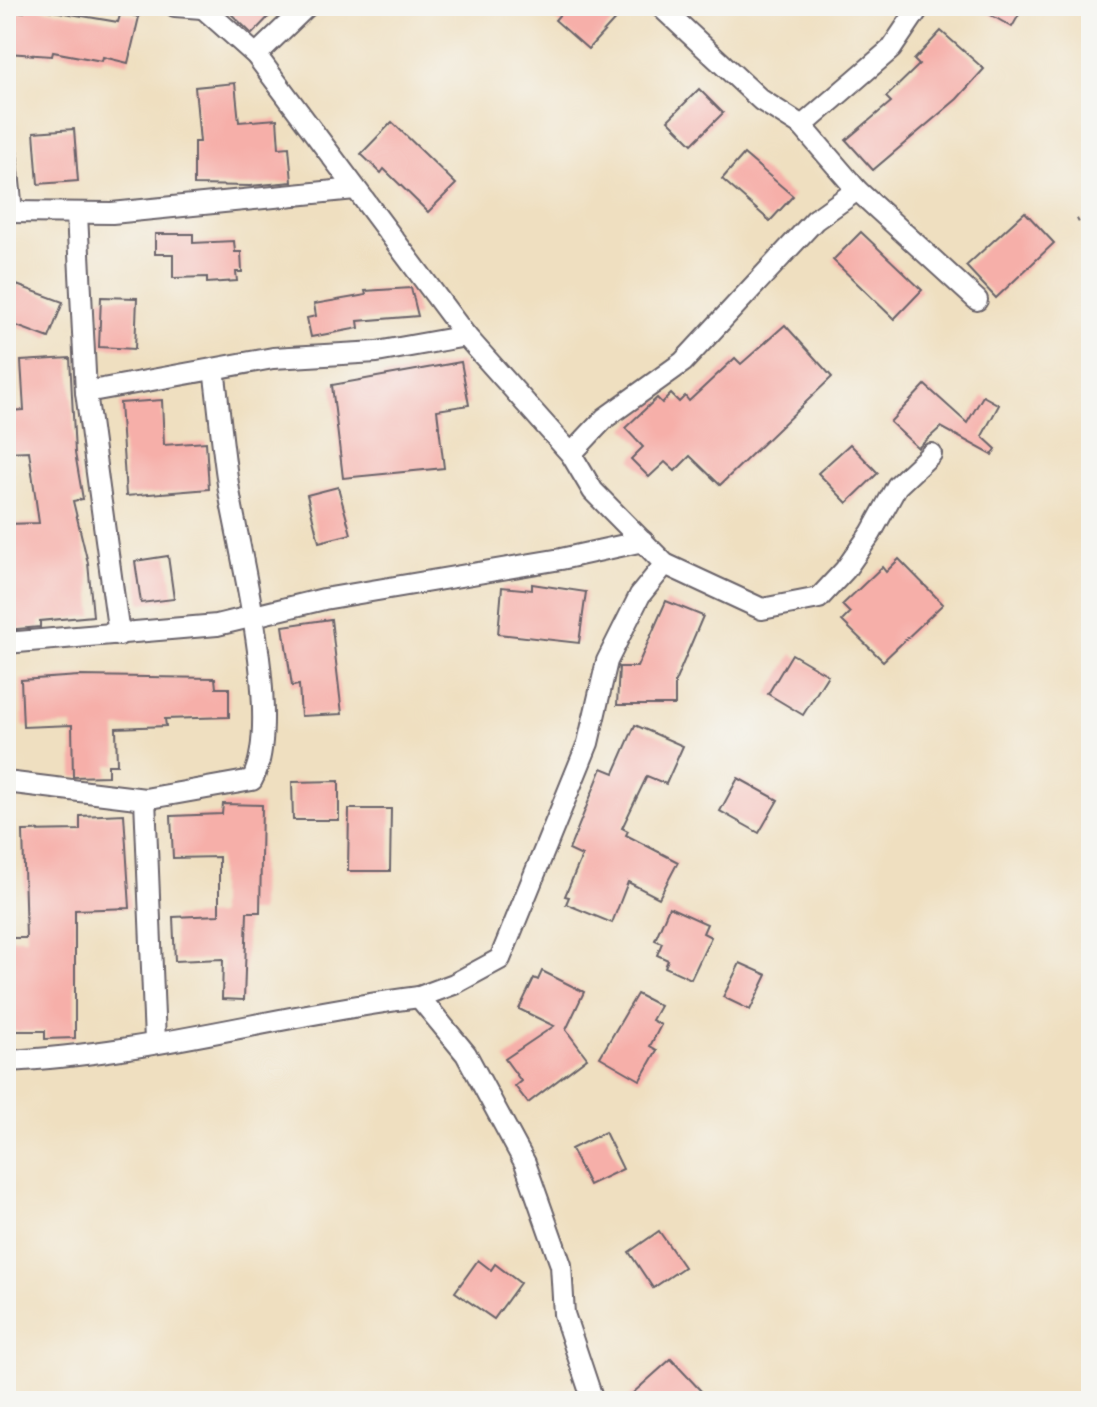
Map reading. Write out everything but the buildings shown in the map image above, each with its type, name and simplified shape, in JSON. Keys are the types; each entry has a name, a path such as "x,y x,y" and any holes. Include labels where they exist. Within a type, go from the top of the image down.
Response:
{"street":[{"path":"175,6 202,7 256,55 355,189 423,273 466,336 571,454 593,491 665,564 762,609 819,598 853,558 897,486 931,454"},
{"path":"256,55 307,6"},
{"path":"660,6 761,100 802,126 857,190 977,300"},
{"path":"802,126 891,49 920,6"},
{"path":"6,151 9,212 77,214 355,189"},
{"path":"571,454 605,418 683,362 815,220 857,190"},
{"path":"77,214 86,392 119,635"},
{"path":"86,392 273,358 377,352 466,336"},
{"path":"6,782 145,799 252,780 262,762 265,728 254,616 231,500 214,369"},
{"path":"6,643 217,625 324,599 561,559 643,541"},
{"path":"6,1061 81,1057 155,1041 419,997 454,984 500,959 588,743 607,661 640,595 665,564"},
{"path":"145,799 155,1041"},
{"path":"419,997 466,1054 525,1163 561,1265 564,1314 593,1401"}],"path":[{"path":"1077,221 1091,214"}]}
